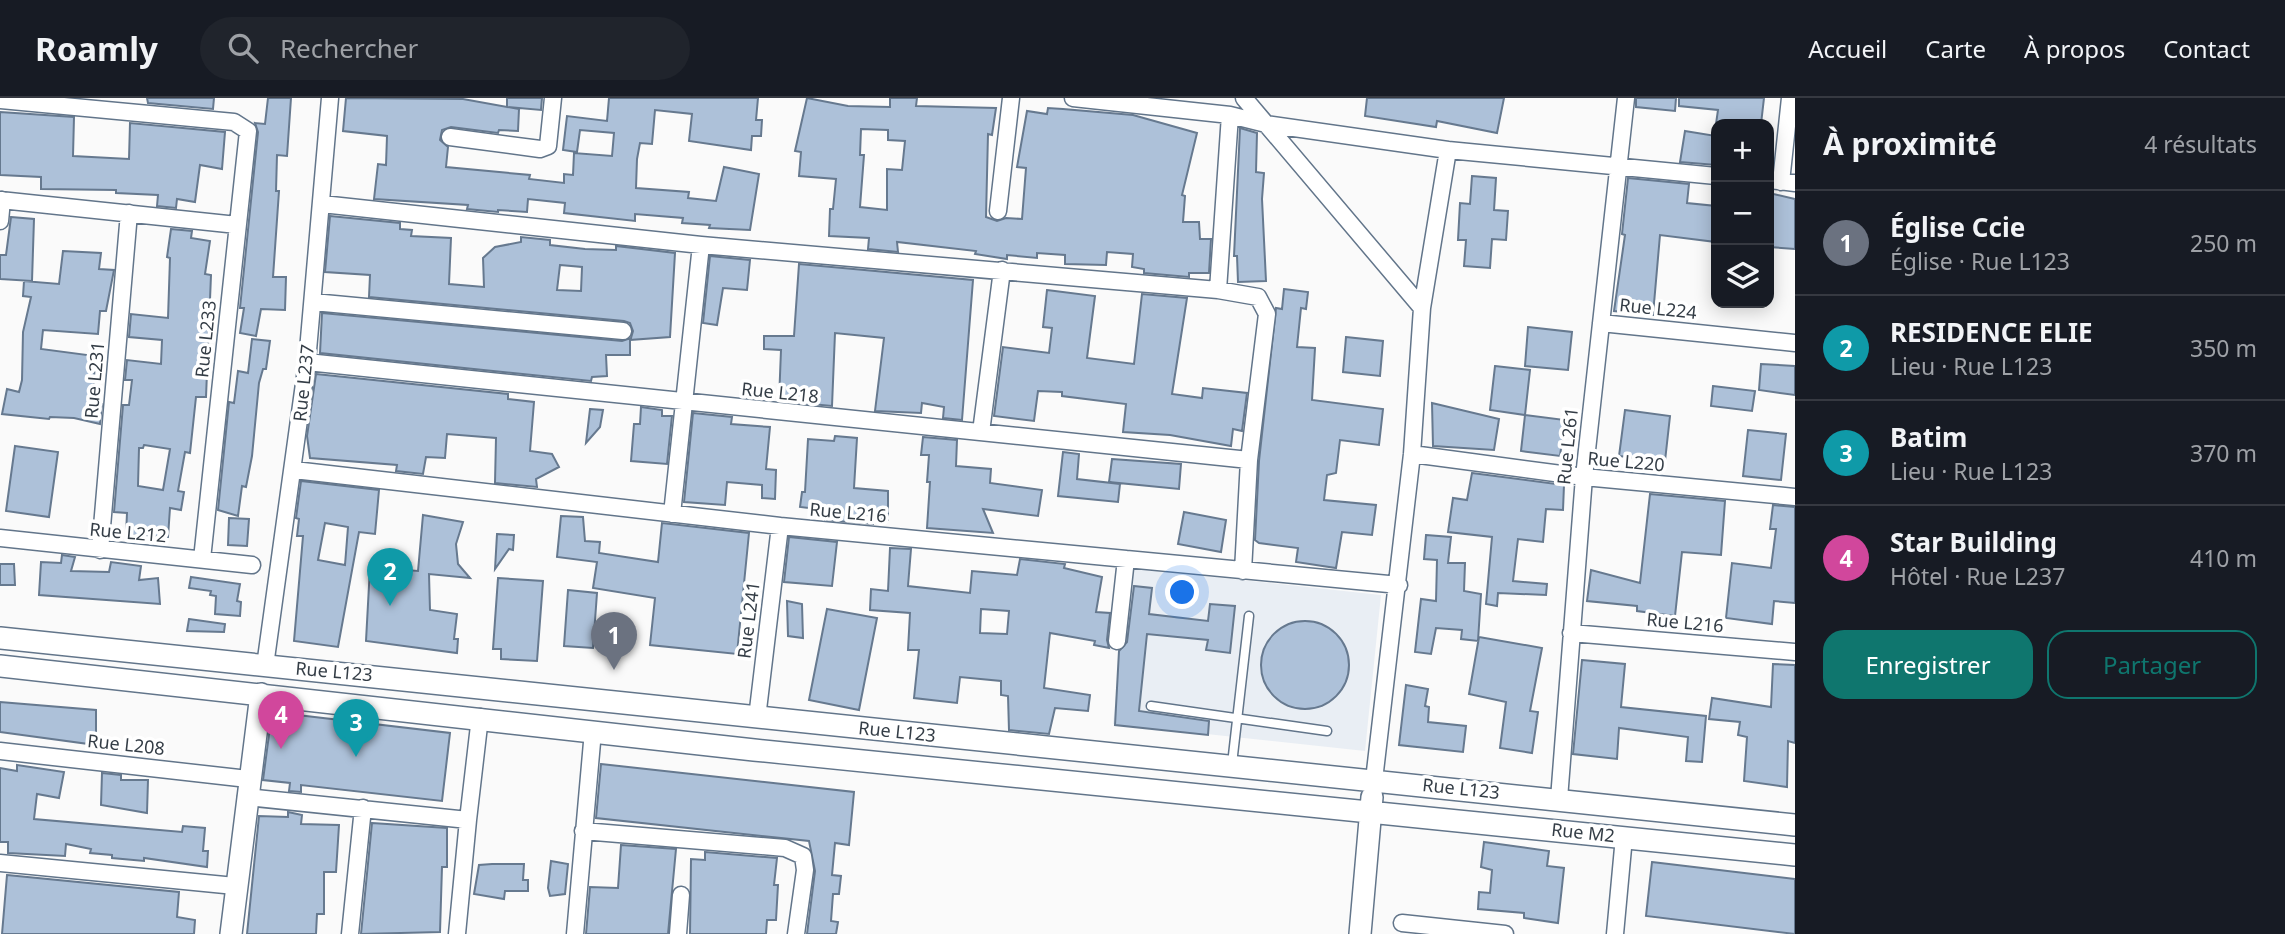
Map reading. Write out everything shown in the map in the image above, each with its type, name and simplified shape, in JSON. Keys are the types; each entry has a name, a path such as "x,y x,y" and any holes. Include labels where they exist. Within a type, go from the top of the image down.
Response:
{"main road":[{"name":"Rue L123","path":"0,638 494,687 757,718 1795,825"},
{"name":"Rue L123","path":"0,666 593,731 1371,811"},
{"path":"231,934 247,788 261,694"},
{"path":"1360,934 1374,780"},
{"name":"Rue M2","path":"1371,811 1795,855"}],"street":[{"name":"Rue L237","path":"265,666 307,362 330,98"},
{"path":"450,137 540,149 548,146 551,140 553,98"},
{"path":"999,211 1012,98"},
{"path":"1073,98 1230,115 1266,124 1448,150 1711,176"},
{"path":"1244,98 1422,307"},
{"name":"Rue L261","path":"1559,799 1584,477 1626,98"},
{"path":"1781,182 1790,98"},
{"name":"Rue L233","path":"0,100 243,125 248,131 202,559"},
{"path":"1218,290 1230,115"},
{"path":"1374,780 1399,585 1412,454 1422,307 1448,150"},
{"path":"0,221 1,200 237,225"},
{"path":"322,204 701,245 1218,290 1258,297 1267,314 1249,460 1243,571"},
{"name":"Rue L231","path":"100,550 129,213"},
{"path":"672,514 701,245"},
{"path":"981,432 1002,270"},
{"path":"313,302 623,331"},
{"name":"Rue L224","path":"1601,323 1795,343"},
{"name":"Rue L218","path":"307,362 1249,460"},
{"name":"Rue L220","path":"1412,454 1584,477 1795,496"},
{"name":"Rue L216","path":"294,470 780,526 1399,585"},
{"name":"Rue L241","path":"757,718 780,526"},
{"name":"Rue L212","path":"0,538 251,565"},
{"path":"1116,641 1126,559"},
{"name":"Rue L216","path":"1571,633 1795,652"},
{"path":"457,934 480,717"},
{"path":"575,934 593,731"},
{"name":"Rue L208","path":"0,751 363,808 468,820"},
{"path":"350,934 363,808"},
{"path":"583,831 785,848 803,856 805,870 796,934"},
{"path":"1615,934 1624,837"},
{"path":"0,863 235,886"},
{"path":"678,934 681,895"},
{"path":"1402,923 1505,934"}],"lane":[{"path":"1232,767 1249,616"},
{"path":"1150,706 1327,731"}],"shaded area":[{"path":"1129,568 1381,595 1365,751 1113,724"}],"building":[{"path":"147,98 214,98 213,109 148,103"},
{"path":"268,98 291,98 287,156 277,155 276,191 279,191 273,277 286,277 285,310 261,309 256,336 240,333 244,308 240,308 258,132 255,123 265,124"},
{"path":"346,98 463,99 519,109 518,131 499,130 498,133 451,127 442,130 440,140 448,147 446,167 530,175 529,179 564,183 564,174 573,175 574,153 612,156 614,133 580,130 577,152 563,150 567,116 607,121 609,98 758,98 756,120 762,120 761,136 752,136 751,150 689,141 692,114 655,110 652,144 640,143 637,159 636,188 689,192 688,198 716,201 724,167 759,174 750,230 709,228 710,225 682,223 683,218 635,214 635,221 564,213 565,203 528,199 527,212 498,212 467,209 468,205 374,199 378,164 386,165 387,136 343,131"},
{"path":"507,98 542,98 541,110 507,107"},
{"path":"807,98 848,106 890,107 890,98 917,98 916,106 996,108 992,135 988,134 986,217 997,221 1006,218 1022,219 1026,168 1017,167 1027,111 1047,114 1048,108 1133,115 1197,133 1182,195 1185,196 1183,222 1199,222 1200,239 1211,239 1209,273 1189,273 1189,277 1144,273 1144,269 1132,267 1133,254 1107,252 1106,265 1065,264 1065,255 1037,253 1037,258 1007,255 1007,259 975,254 976,251 897,242 898,252 868,249 869,238 829,236 830,209 833,209 836,179 799,176 801,152 795,151","holes":["861,129 888,130 888,140 905,141 902,170 887,169 887,210 860,207 864,155 860,155"]},
{"path":"1367,98 1504,98 1497,133 1437,121 1436,127 1365,116"},
{"path":"1636,98 1676,98 1675,111 1636,107"},
{"path":"1679,98 1764,98 1762,119 1717,119 1718,110 1679,106"},
{"path":"0,112 74,117 73,156 129,159 130,123 225,132 222,169 200,165 195,202 177,199 176,208 157,206 158,195 116,193 116,190 41,189 41,177 0,175"},
{"path":"1240,128 1257,133 1256,172 1264,173 1262,199 1266,281 1238,282 1237,256 1234,256"},
{"path":"1685,131 1711,135 1711,165 1680,162"},
{"path":"1472,176 1496,178 1494,210 1508,211 1506,240 1492,239 1490,268 1464,266 1466,240 1458,240 1460,203 1470,204"},
{"path":"1628,178 1689,184 1687,203 1711,205 1711,241 1660,235 1653,315 1614,311 1625,235 1622,234"},
{"path":"1774,194 1795,199 1795,249 1774,247"},
{"path":"330,216 400,223 400,229 412,230 411,236 451,238 449,284 484,287 483,258 495,247 521,242 521,237 550,240 550,245 585,249 616,250 616,246 675,253 670,337 630,340 630,355 606,355 607,376 592,377 591,381 320,353 322,313 622,341 631,338 633,331 630,323 624,321 369,297 370,275 325,272","holes":["560,265 582,267 581,291 557,290"]},
{"path":"11,217 34,219 32,281 0,279 0,255 6,255"},
{"path":"171,229 192,231 191,238 210,241 205,274 211,275 206,397 196,397 190,453 185,452 178,491 184,492 181,510 170,508 168,537 126,535 127,513 114,512 123,405 129,405 132,380 125,380 127,360 161,364 162,340 129,337 131,314 168,318 170,258 167,257","holes":["144,445 170,449 163,490 138,486 139,448"]},
{"path":"63,251 101,253 99,269 114,270 106,311 100,311 98,334 43,330 41,349 95,356 93,404 102,404 100,424 74,418 49,419 2,414 7,389 19,392 22,380 23,332 31,297 23,296 24,281 59,284"},
{"path":"710,256 750,260 747,290 723,288 717,325 703,323"},
{"path":"799,264 973,280 962,420 943,418 944,407 922,403 921,413 875,411 884,338 835,333 832,406 779,401 781,350 764,349 764,336 794,336"},
{"path":"1284,289 1308,292 1306,309 1301,308 1297,347 1315,348 1312,400 1383,409 1379,445 1340,440 1336,473 1327,475 1324,500 1376,505 1372,535 1342,532 1336,568 1296,562 1298,548 1259,543 1255,540 1259,461 1276,308 1282,309"},
{"path":"1047,290 1095,296 1087,358 1134,364 1142,294 1187,298 1172,394 1202,398 1203,388 1247,393 1242,431 1233,429 1231,446 1170,435 1123,432 1126,404 1062,396 1062,392 1038,391 1034,421 994,416 1003,347 1049,353 1052,328 1043,327"},
{"path":"1528,327 1572,332 1568,370 1525,366"},
{"path":"1346,337 1383,341 1380,376 1343,372"},
{"path":"252,339 270,341 266,369 263,369 259,383 252,456 246,487 242,486 238,516 218,510 229,402 234,403 238,371 248,373"},
{"path":"1761,364 1795,366 1795,395 1759,390"},
{"path":"1495,366 1530,370 1525,415 1490,410"},
{"path":"316,374 508,394 508,399 534,402 530,451 552,454 559,467 536,479 537,487 495,483 496,438 447,434 445,458 426,457 423,474 396,471 397,465 310,458 307,436"},
{"path":"1713,386 1755,391 1752,411 1711,406"},
{"path":"1432,403 1499,419 1494,450 1433,446"},
{"path":"641,407 662,410 662,416 672,416 667,464 631,461 634,424 640,424"},
{"path":"590,409 603,410 600,427 586,443"},
{"path":"1625,410 1670,416 1665,461 1619,456"},
{"path":"693,413 732,417 731,424 770,427 766,469 776,470 775,499 762,498 762,485 727,482 725,505 684,502"},
{"path":"1525,415 1565,420 1560,456 1521,451"},
{"path":"1748,430 1786,434 1781,480 1743,476"},
{"path":"835,436 857,438 854,488 888,491 888,520 873,519 873,524 825,520 825,510 800,507 802,492 805,492 808,439 834,441"},
{"path":"923,437 957,440 956,466 991,469 990,483 1042,490 1038,516 983,509 993,533 927,528 929,455 921,455"},
{"path":"15,446 58,452 49,517 6,511"},
{"path":"1063,452 1079,454 1077,479 1120,484 1118,502 1058,496"},
{"path":"1112,459 1181,464 1179,489 1109,482"},
{"path":"1472,473 1564,485 1563,510 1546,509 1543,542 1518,539 1513,581 1547,584 1546,595 1498,593 1497,606 1486,604 1492,537 1448,532 1453,498 1467,500"},
{"path":"301,481 379,490 375,534 359,532 338,647 294,641 303,536 297,536 299,519 296,518","holes":["325,523 348,527 345,565 318,560"]},
{"path":"1650,494 1725,501 1721,555 1682,552 1675,616 1637,611 1637,606 1587,601 1591,570 1640,583"},
{"path":"1773,505 1795,507 1795,603 1774,601 1772,624 1726,618 1732,563 1771,568 1776,529 1770,529"},
{"path":"1184,512 1226,520 1221,552 1178,544"},
{"path":"423,515 463,522 456,544 458,564 470,578 429,574 430,610 457,614 454,639 458,639 457,653 366,641 370,567 418,571"},
{"path":"561,516 583,517 585,541 600,542 599,553 658,562 662,523 749,533 737,654 650,645 655,598 593,588 597,562 557,557"},
{"path":"229,518 249,519 247,546 228,545"},
{"path":"497,534 514,535 513,550 509,549 495,569"},
{"path":"1426,535 1451,537 1448,563 1465,563 1464,591 1481,594 1478,641 1461,639 1462,630 1436,628 1431,654 1415,652 1421,599 1436,601 1437,560 1424,559"},
{"path":"789,537 837,542 832,586 784,582"},
{"path":"890,548 911,549 908,586 970,593 972,571 1017,575 1020,559 1065,564 1064,568 1102,577 1096,612 1110,613 1107,640 1109,648 1094,645 1095,641 1050,633 1044,688 1090,695 1088,711 1055,708 1049,734 1009,730 1008,696 1001,695 1001,681 960,677 957,703 914,698 919,650 908,650 910,613 870,610 871,589 888,591","holes":["981,609 1009,611 1007,634 980,633"]},
{"path":"62,555 75,557 71,571 109,572 111,562 141,566 139,580 158,578 160,604 39,595 41,562 61,563"},
{"path":"0,564 14,564 15,585 0,585"},
{"path":"191,577 240,584 237,601 241,602 240,616 215,614 216,596 210,595 211,591 189,588"},
{"path":"498,578 543,581 537,661 501,659 501,649 493,649"},
{"path":"1134,586 1152,588 1149,614 1208,621 1210,604 1235,606 1230,653 1206,650 1208,640 1147,634 1139,711 1209,721 1208,735 1115,725 1119,651 1127,642"},
{"path":"568,590 597,593 593,648 564,646"},
{"path":"787,601 802,604 803,638 788,636"},
{"path":"827,609 877,618 859,710 809,700"},
{"path":"189,619 225,624 224,632 187,631"},
{"path":"1305,621 1322,624 1336,634 1346,648 1349,665 1346,682 1336,696 1322,706 1305,709 1288,706 1274,696 1264,682 1261,665 1264,648 1274,634 1288,624"},
{"path":"1479,637 1542,648 1530,711 1538,712 1532,753 1500,748 1506,702 1469,694"},
{"path":"1582,660 1625,664 1621,707 1706,716 1702,762 1686,761 1688,737 1619,728 1617,759 1573,754"},
{"path":"1773,664 1795,665 1795,743 1788,741 1787,787 1744,781 1747,737 1738,735 1740,722 1709,719 1712,698 1771,707"},
{"path":"1406,685 1428,689 1425,706 1429,707 1428,722 1466,726 1463,752 1399,745"},
{"path":"0,702 96,710 96,745 0,732"},
{"path":"272,712 450,733 442,801 301,785 301,792 289,791 290,783 263,780"},
{"path":"601,764 854,792 849,845 835,843 832,875 841,876 839,894 833,894 831,921 838,922 836,934 807,934 815,871 809,841 596,818"},
{"path":"17,765 64,772 59,798 37,794 34,819 182,832 183,826 205,828 203,851 208,851 207,867 144,858 144,861 112,858 112,855 90,853 91,849 66,844 65,856 8,853 8,842 0,842 0,768 17,771"},
{"path":"102,773 121,775 121,780 148,780 147,813 101,805"},
{"path":"288,812 302,815 301,824 339,825 336,872 324,872 324,914 317,914 316,934 247,934 259,816 288,817"},
{"path":"372,823 447,828 447,867 442,867 440,932 361,934"},
{"path":"1484,842 1549,851 1547,866 1564,868 1558,923 1524,918 1524,913 1478,909 1479,892 1490,893 1492,870 1481,867"},
{"path":"621,845 676,849 668,934 586,934 590,887 618,888"},
{"path":"705,852 777,858 774,885 778,885 776,920 767,920 766,934 690,934 691,859 705,860"},
{"path":"551,861 568,864 565,894 550,896 548,888"},
{"path":"1652,862 1795,879 1795,934 1646,916"},
{"path":"524,864 523,880 528,880 528,891 505,891 504,899 474,894 479,865"},
{"path":"7,875 179,892 177,917 195,920 194,934 2,934"}],"place":[{"name":"RESIDENCE ELIE","path":"390,606"},
{"name":"Église Ccie","path":"614,670"},
{"name":"Star Building","path":"281,749"},
{"name":"Batim","path":"356,757"}]}
